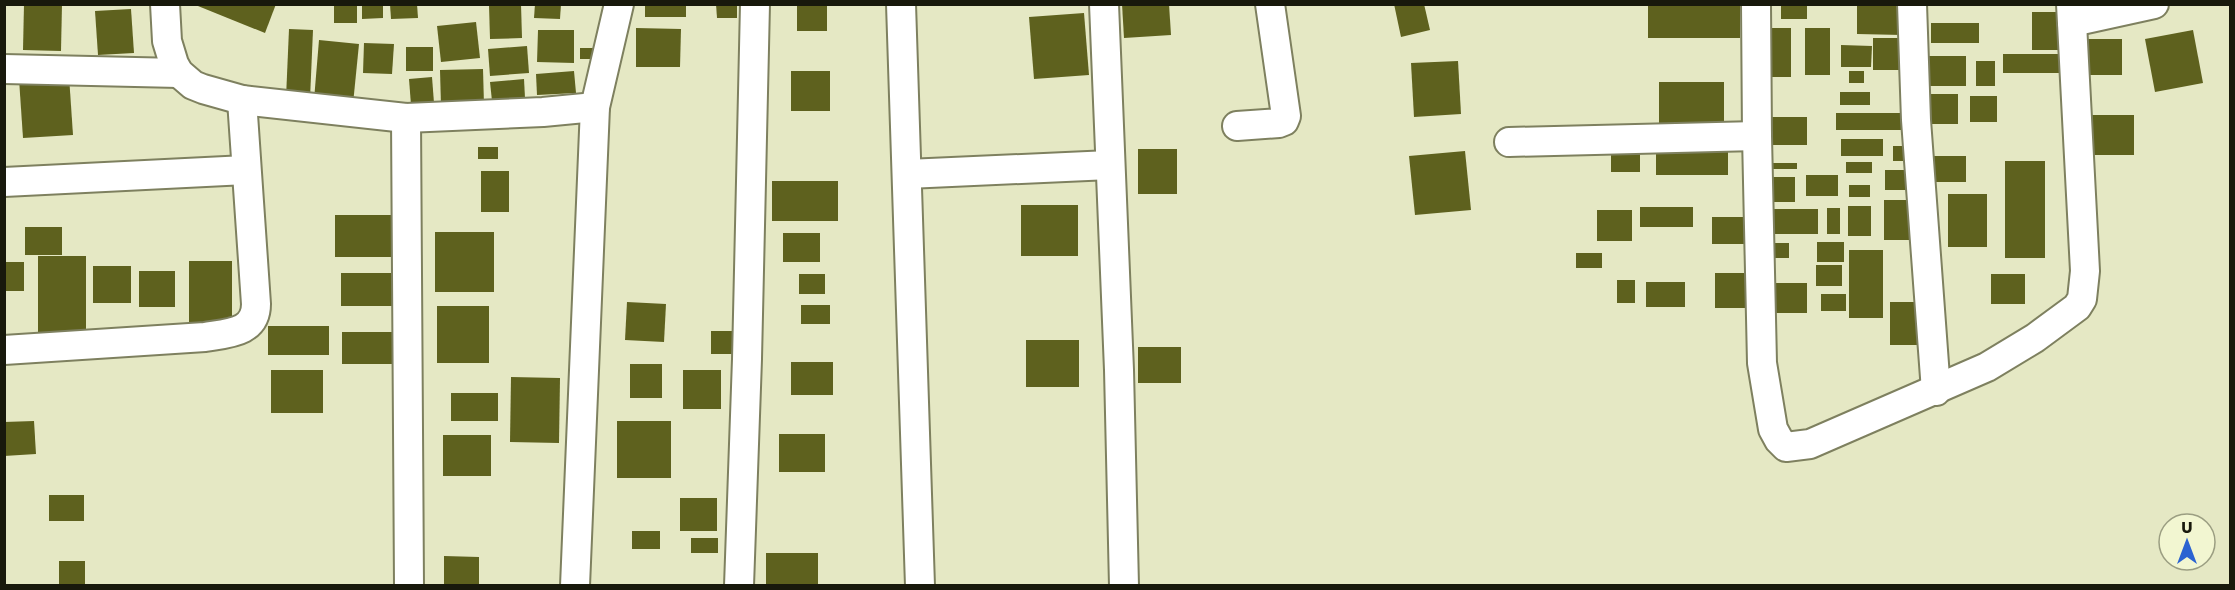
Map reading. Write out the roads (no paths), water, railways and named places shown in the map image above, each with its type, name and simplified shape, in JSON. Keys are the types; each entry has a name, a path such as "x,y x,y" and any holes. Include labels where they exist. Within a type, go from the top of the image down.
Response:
{"street":[{"path":"165,4 167,41 179,73 193,85 242,100 406,118 595,108"},
{"path":"575,585 595,108 619,4"},
{"path":"739,585 755,4"},
{"path":"901,4 920,585"},
{"path":"1104,4 1119,370 1124,585"},
{"path":"1236,126 1279,123 1284,121 1286,116 1270,4"},
{"path":"1756,4 1762,363 1773,429 1786,447 1810,444 1987,367 2035,338 2077,307 2082,299 2085,271 2072,14 2154,4"},
{"path":"1912,4 1916,120 1936,391"},
{"path":"4,69 179,73"},
{"path":"4,350 205,337 236,331 246,326 255,317 242,100"},
{"path":"406,118 409,585"},
{"path":"1509,142 1757,136"},
{"path":"907,174 1110,165"},
{"path":"4,182 246,170"}]}
